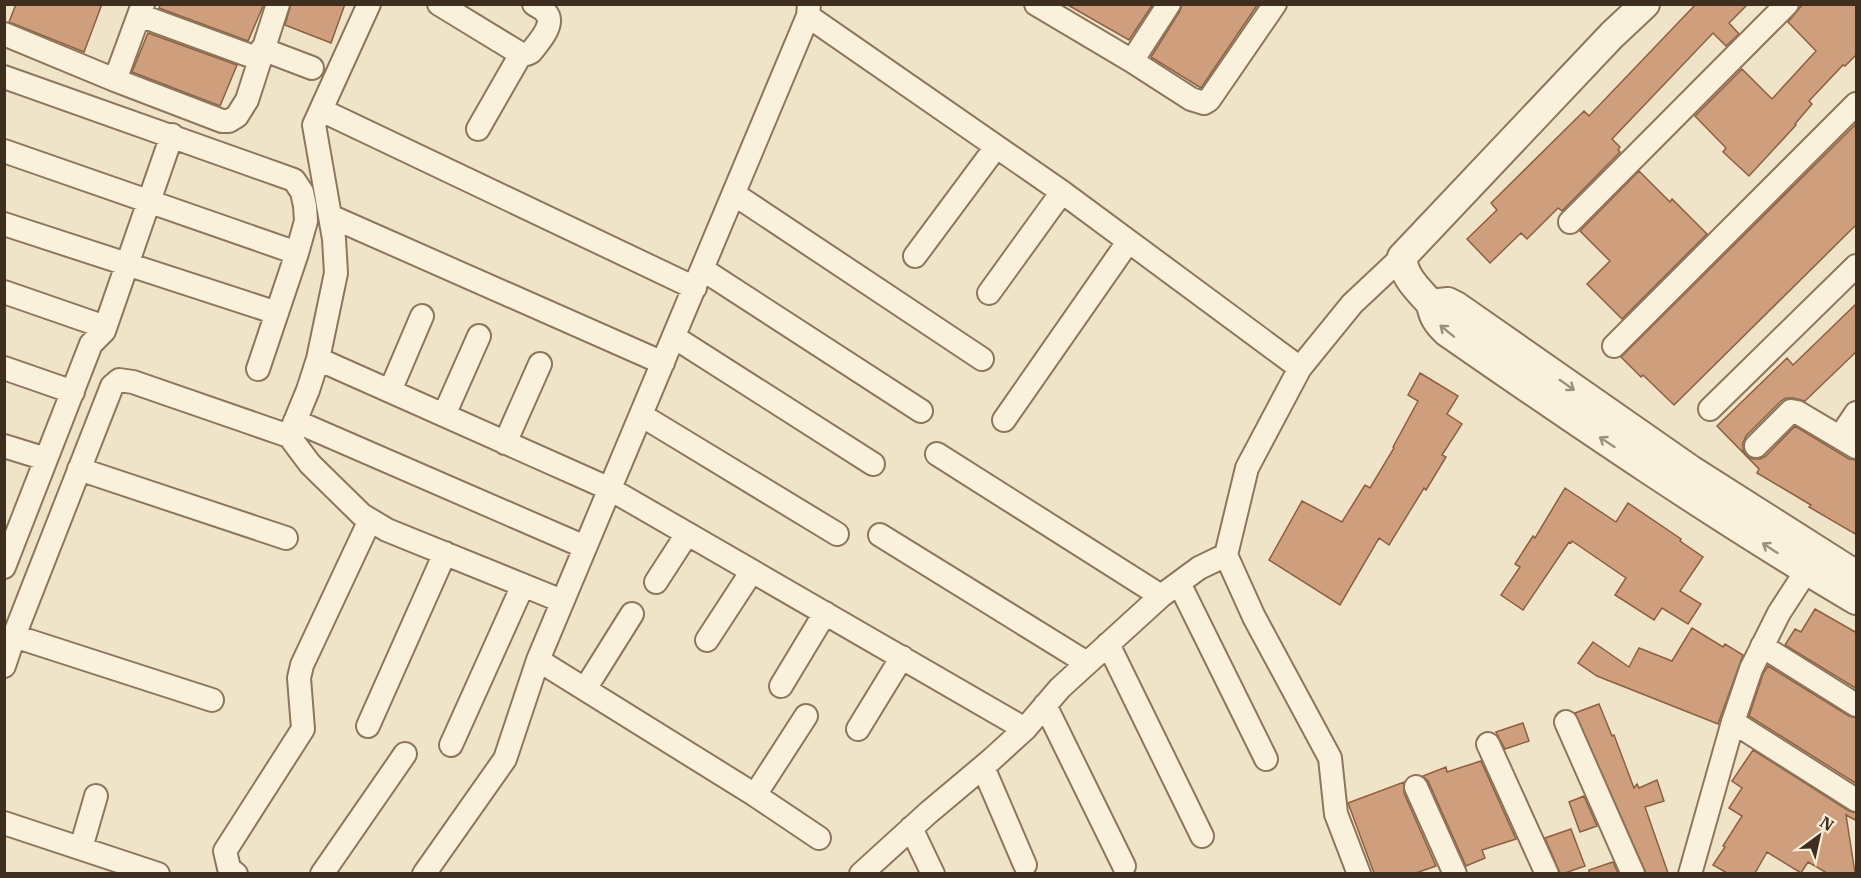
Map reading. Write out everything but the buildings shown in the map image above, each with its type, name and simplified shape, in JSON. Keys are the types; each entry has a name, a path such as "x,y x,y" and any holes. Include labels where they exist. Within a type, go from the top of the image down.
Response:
{"street":[{"path":"4,34 115,80 222,121 229,121 237,116 247,100 278,4"},
{"path":"369,4 314,125 334,239 336,273 318,359 292,429 310,464 362,515 387,530 562,601"},
{"path":"439,4 521,54 531,52 549,26 549,16 534,4"},
{"path":"1035,4 1191,99 1204,103 1209,100 1275,4"},
{"path":"1132,62 1169,4"},
{"path":"1357,873 1336,814 1330,758 1254,616 1226,555 1247,468 1300,368 1352,304 1402,257 1612,35 1645,4"},
{"path":"1570,222 1787,4"},
{"path":"115,80 141,10 261,54 312,68"},
{"path":"424,873 505,759 538,660 809,10 996,147 1062,192 1300,368"},
{"path":"478,129 521,54"},
{"path":"4,77 294,180 302,192 306,221 258,369"},
{"path":"1614,346 1857,104"},
{"path":"321,110 698,279 921,411"},
{"path":"4,567 91,344 101,335 105,327 172,135"},
{"path":"915,256 996,147"},
{"path":"4,151 297,253"},
{"path":"989,293 1062,192"},
{"path":"734,194 982,359"},
{"path":"330,216 663,363"},
{"path":"4,224 277,313"},
{"path":"1004,420 1128,242"},
{"path":"1402,257 1405,273 1410,282 1431,304 1438,324 1447,332 1589,431 1813,561 1857,600"},
{"path":"1710,409 1857,266"},
{"path":"4,292 105,327"},
{"path":"390,391 422,316"},
{"path":"444,415 479,336"},
{"path":"674,337 873,464"},
{"path":"318,359 610,489 1024,729"},
{"path":"505,443 540,364"},
{"path":"4,369 73,392"},
{"path":"4,666 112,386 119,380 133,382 292,429 585,547"},
{"path":"1756,446 1791,411 1797,412 1848,442 1857,413"},
{"path":"641,415 837,534"},
{"path":"4,446 46,459"},
{"path":"937,454 1170,590 1266,759"},
{"path":"79,469 286,538"},
{"path":"236,873 229,868 225,851 303,729 299,678 302,665 370,520"},
{"path":"656,582 687,534"},
{"path":"880,535 1087,663"},
{"path":"368,726 445,553"},
{"path":"861,873 1024,729 1060,688 1108,644 1199,568 1226,555"},
{"path":"1813,561 1857,574"},
{"path":"1690,873 1733,722 1751,669 1779,613 1813,561"},
{"path":"707,640 752,571"},
{"path":"452,745 523,585"},
{"path":"781,686 825,613"},
{"path":"585,689 632,614"},
{"path":"14,636 212,700"},
{"path":"1108,644 1202,836"},
{"path":"1762,646 1857,705"},
{"path":"858,729 902,657"},
{"path":"538,660 755,795 819,838"},
{"path":"1045,705 1124,866"},
{"path":"755,795 806,716"},
{"path":"1566,722 1633,873"},
{"path":"1733,722 1857,800"},
{"path":"1488,744 1547,873"},
{"path":"322,873 405,754"},
{"path":"983,767 1025,865"},
{"path":"1416,787 1455,873"},
{"path":"81,848 96,796"},
{"path":"4,823 158,873"},
{"path":"911,828 933,873"}]}
